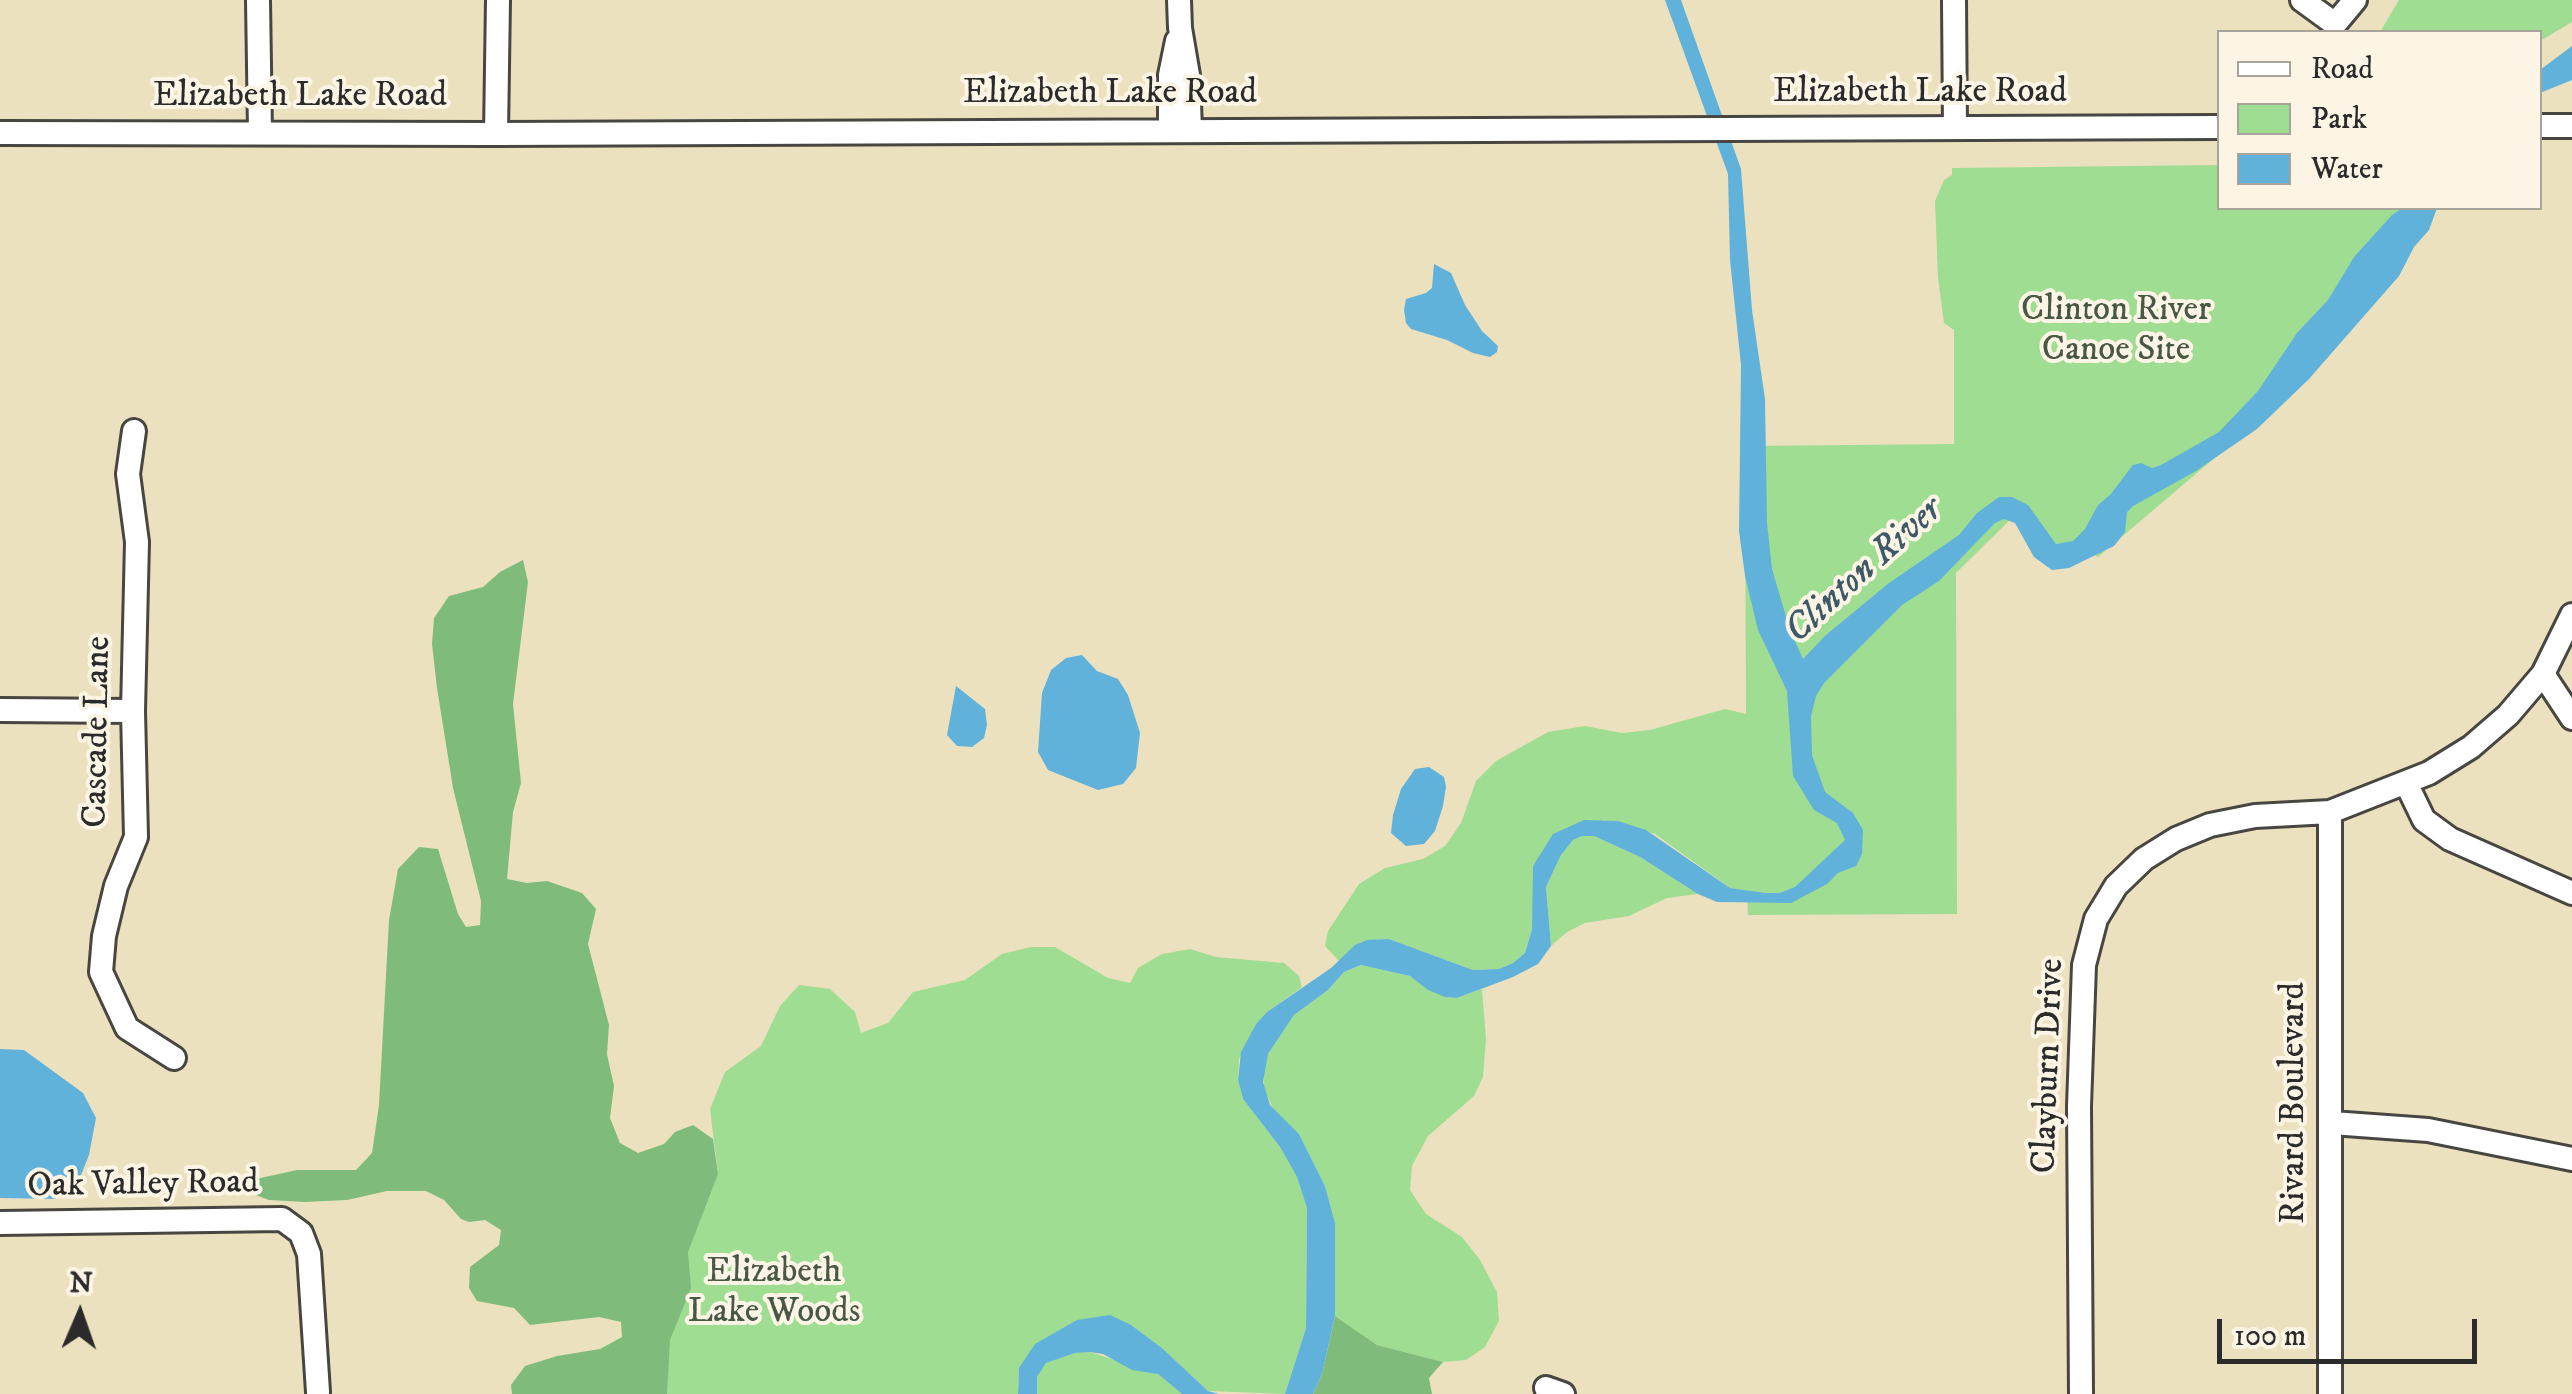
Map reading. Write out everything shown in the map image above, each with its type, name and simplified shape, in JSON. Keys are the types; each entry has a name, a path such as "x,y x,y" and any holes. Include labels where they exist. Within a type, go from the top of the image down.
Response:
{"street":[{"path":"258,0 260,132"},
{"path":"496,134 498,0"},
{"path":"1180,0 1180,28 1170,75 1180,130"},
{"path":"1954,0 1955,128"},
{"path":"2302,0 2335,24 2355,0"},
{"path":"2542,126 2572,126"},
{"name":"Elizabeth Lake Road","path":"0,133 2217,127"},
{"name":"Cascade Lane","path":"134,430 128,474 137,542 133,710 136,836 116,886 104,936 101,972 127,1028 174,1058"},
{"name":"Clayburn Drive","path":"2081,1394 2084,965 2096,919 2116,886 2144,859 2176,839 2210,825 2255,816 2330,812 2406,784 2471,747 2508,715 2543,674 2570,625"},
{"path":"2543,674 2572,718"},
{"path":"0,710 133,710"},
{"path":"2406,784 2424,820 2450,839 2572,893"},
{"name":"Rivard Boulevard","path":"2330,812 2330,1394"},
{"path":"2332,1123 2428,1130 2572,1158"},
{"name":"Oak Valley Road","path":"0,1224 282,1219 301,1234 309,1254 318,1392"}],"green space":[{"path":"2399,0 2572,0 2572,22 2542,40 2542,30 2381,30"},
{"name":"Clinton River Canoe Site","path":"2217,165 2217,210 2402,212 2303,383 2098,557 2071,542 2056,544 2040,525 2018,512 1956,573 1957,914 1748,915 1747,891 1730,888 1655,834 1604,820 1535,863 1532,929 1525,953 1513,963 1499,969 1473,970 1389,939 1361,942 1339,961 1325,946 1328,931 1359,884 1385,868 1423,859 1445,846 1461,823 1476,781 1496,761 1548,732 1585,726 1622,733 1650,730 1725,709 1746,714 1745,446 1954,444 1954,330 1944,323 1935,201 1944,180 1952,175 1952,168"},
{"path":"523,560 528,582 513,704 521,783 513,812 507,879 547,881 582,893 596,909 588,944 609,1025 607,1054 614,1086 610,1118 620,1143 638,1153 664,1144 675,1132 693,1125 713,1139 718,1174 688,1252 691,1288 670,1340 667,1394 512,1394 511,1385 525,1366 600,1349 622,1337 621,1322 599,1317 530,1325 514,1308 477,1301 469,1288 470,1267 499,1245 501,1230 485,1220 461,1219 444,1200 426,1191 387,1191 347,1200 305,1202 269,1200 253,1194 256,1179 297,1170 356,1170 372,1153 379,1105 389,920 398,869 419,847 438,849 458,914 466,927 480,925 481,901 453,788 437,688 432,644 434,618 449,596 483,587"},
{"path":"1594,836 1640,857 1698,894 1667,898 1629,916 1585,923 1551,946 1546,887 1561,855 1573,840"},
{"name":"Elizabeth Lake Woods","path":"1031,947 1055,947 1108,978 1130,983 1138,968 1162,954 1190,949 1216,957 1284,963 1299,976 1302,987 1256,1024 1239,1059 1238,1080 1243,1099 1280,1147 1297,1177 1307,1208 1306,1328 1285,1394 1208,1391 1131,1325 1019,1368 1018,1394 638,1394 648,1321 718,1174 710,1109 725,1072 761,1046 780,1006 799,985 830,989 855,1012 861,1033 888,1023 913,992 965,980 1002,954"},
{"path":"1362,965 1410,976 1445,997 1457,998 1482,989 1486,1039 1483,1077 1474,1096 1428,1136 1412,1166 1410,1190 1426,1214 1462,1237 1497,1292 1499,1321 1485,1347 1466,1360 1443,1362 1377,1345 1335,1316 1335,1223 1325,1186 1299,1134 1275,1113 1264,1089 1263,1067 1268,1054 1294,1015 1328,990 1344,972"},
{"path":"1335,1316 1377,1345 1443,1362 1429,1378 1432,1394 1313,1394 1322,1374"},
{"path":"1090,1352 1158,1374 1182,1394 1037,1394 1037,1377 1045,1363"}],"water":[{"path":"1665,0 1681,0 1741,169 1752,310 1765,399 1767,523 1772,569 1803,659 1826,635 1889,583 1959,535 1977,513 1999,497 2012,497 2028,505 2056,544 2073,541 2133,465 2161,465 2219,432 2258,391 2297,333 2328,300 2354,257 2392,215 2399,210 2436,210 2429,230 2414,247 2399,276 2309,379 2257,429 2196,471 2133,506 2127,512 2125,532 2114,546 2069,568 2052,570 2034,557 2015,523 2004,519 1995,523 1939,581 1902,605 1824,683 1811,716 1812,755 1825,792 1853,813 1863,830 1862,854 1856,866 1791,903 1717,902 1640,857 1594,836 1582,836 1573,840 1561,855 1546,887 1551,946 1538,964 1457,998 1428,990 1410,976 1361,965 1344,972 1328,990 1294,1015 1268,1054 1263,1082 1270,1105 1299,1134 1325,1186 1335,1223 1335,1316 1322,1374 1313,1394 1285,1394 1306,1328 1307,1208 1297,1177 1280,1147 1243,1099 1238,1080 1241,1052 1267,1012 1367,940 1389,939 1473,970 1499,969 1513,963 1525,953 1532,929 1533,866 1553,834 1584,820 1618,821 1646,830 1730,888 1765,893 1795,887 1845,840 1837,823 1814,810 1793,776 1787,691 1758,630 1745,576 1739,531 1741,365 1730,260 1728,174"},
{"path":"2572,46 2572,80 2542,92 2542,68"},
{"path":"1434,264 1451,273 1465,305 1482,331 1498,346 1490,357 1411,329 1406,323 1406,299 1432,288"},
{"path":"1082,655 1097,671 1118,679 1128,695 1140,733 1136,768 1123,784 1098,790 1048,770 1038,752 1042,693 1051,670 1066,658"},
{"path":"956,686 985,709 984,738 972,747 957,746 947,735"},
{"path":"1429,767 1444,777 1443,806 1435,831 1424,844 1406,846 1391,833 1393,815 1401,789 1415,769"},
{"path":"0,1049 24,1050 83,1093 96,1118 89,1155 77,1185 55,1199 0,1198"},
{"path":"1110,1315 1131,1325 1208,1391 1219,1394 1182,1394 1158,1374 1132,1370 1103,1354 1090,1352 1046,1363 1037,1377 1037,1394 1018,1394 1019,1368 1035,1344 1077,1320"}],"water label":[{"name":"Clinton River","path":"1865,572"}]}
